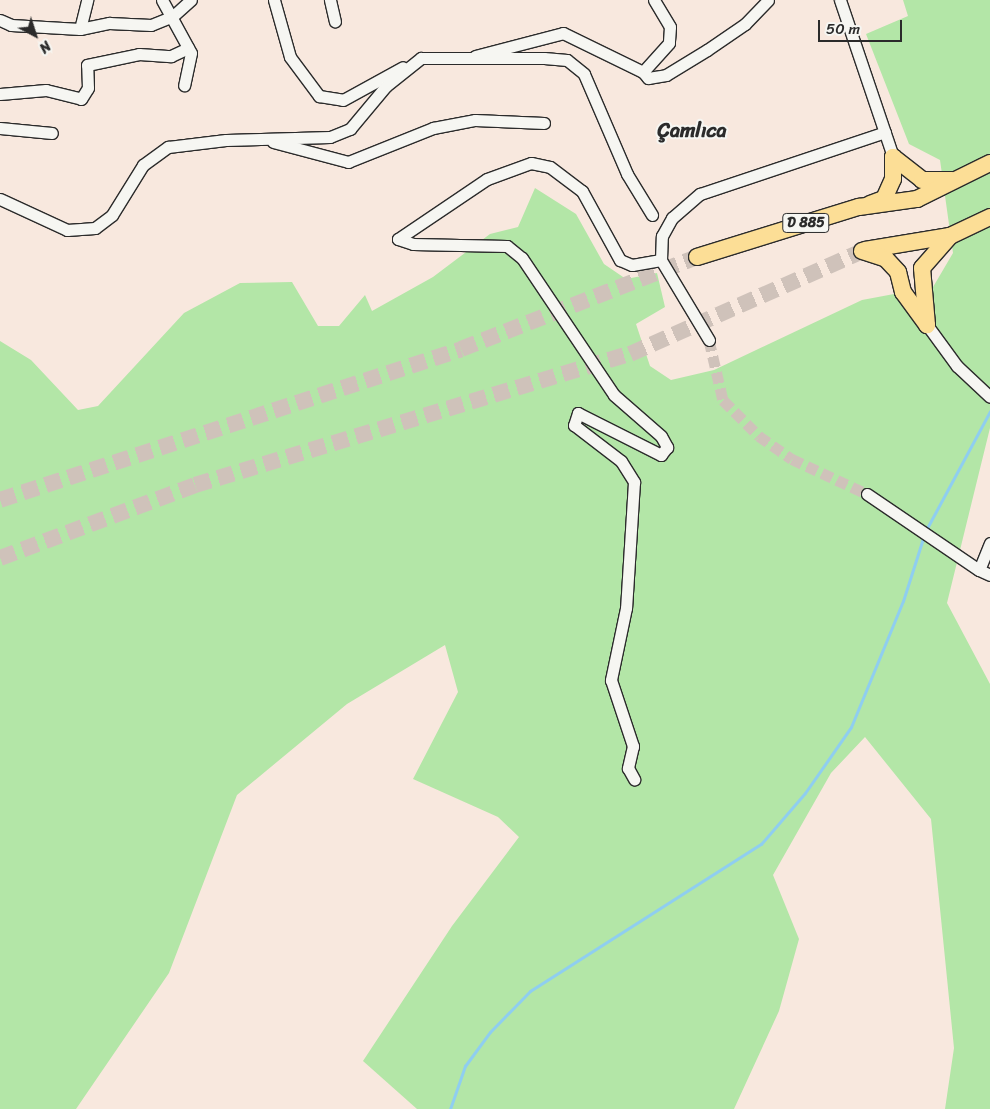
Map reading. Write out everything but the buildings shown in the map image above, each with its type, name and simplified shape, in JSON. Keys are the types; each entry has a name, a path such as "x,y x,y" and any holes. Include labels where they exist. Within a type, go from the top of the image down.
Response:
{"highway":[{"path":"893,158 922,180 957,179"},
{"path":"859,207 884,199 893,179 893,158"},
{"name":"D 885","path":"697,257 859,207 917,199 990,162"},
{"path":"927,324 903,292 898,272 886,259 862,251 950,236 990,218"},
{"path":"927,324 922,268 950,236"}],"street":[{"path":"80,29 87,0"},
{"path":"162,0 188,48 184,85"},
{"path":"0,20 11,25 80,29 109,24 151,25 172,16 191,0"},
{"path":"274,0 290,57 305,82 330,101 343,100 421,58 456,61 567,60 584,74 628,174 652,215"},
{"path":"330,0 335,21"},
{"path":"643,72 669,43 670,27 654,0"},
{"path":"456,61 563,33 643,72 648,78 666,75 745,24 768,0"},
{"path":"840,0 893,158"},
{"path":"0,94 46,90 81,99 88,88 87,65 139,54 171,56 188,48"},
{"path":"0,198 67,230 95,228 112,215 143,165 168,147 259,137 330,137 350,129 386,86 421,58"},
{"path":"259,137 348,162 441,126 475,120 544,123"},
{"path":"0,128 52,133"},
{"path":"709,340 661,260 662,236 672,218 700,194 885,132"},
{"path":"634,779 628,768 633,746 611,680 626,608 634,482 621,462 574,425 578,413 660,455 667,447 661,436 614,395 522,258 507,246 413,244 398,239 488,179 531,164 550,167 582,191 620,260 632,265 661,260"},
{"path":"927,324 957,366 990,397"},
{"path":"867,494 980,570 990,543"}],"green space":[{"path":"903,0 990,0 990,428 947,603 990,684 990,1109 945,1109 954,1048 931,819 865,737 831,773 773,875 799,939 779,1011 734,1109 417,1109 363,1061 452,926 519,837 498,817 413,779 458,692 445,645 347,704 237,795 169,973 76,1109 0,1109 0,341 31,360 78,410 98,406 184,313 240,283 292,282 318,326 339,326 365,295 372,311 433,277 490,234 518,227 535,188 576,214 604,264 626,279 657,273 665,307 636,324 650,366 671,380 714,370 862,300 894,294 909,315 926,299 953,253 940,160 909,144 866,34 908,16"}],"waterway":[{"path":"926,530 990,411"},
{"path":"450,1109 465,1066 490,1032 530,991 761,844 805,793 851,727 903,601 924,535"}],"tunnel":[{"path":"0,558 195,485 630,354 862,251"},
{"path":"0,500 461,349 697,257"},
{"path":"709,340 723,400 759,436 792,459 867,494"}],"district":[{"name":"Çamlıca","path":"692,130"}]}
